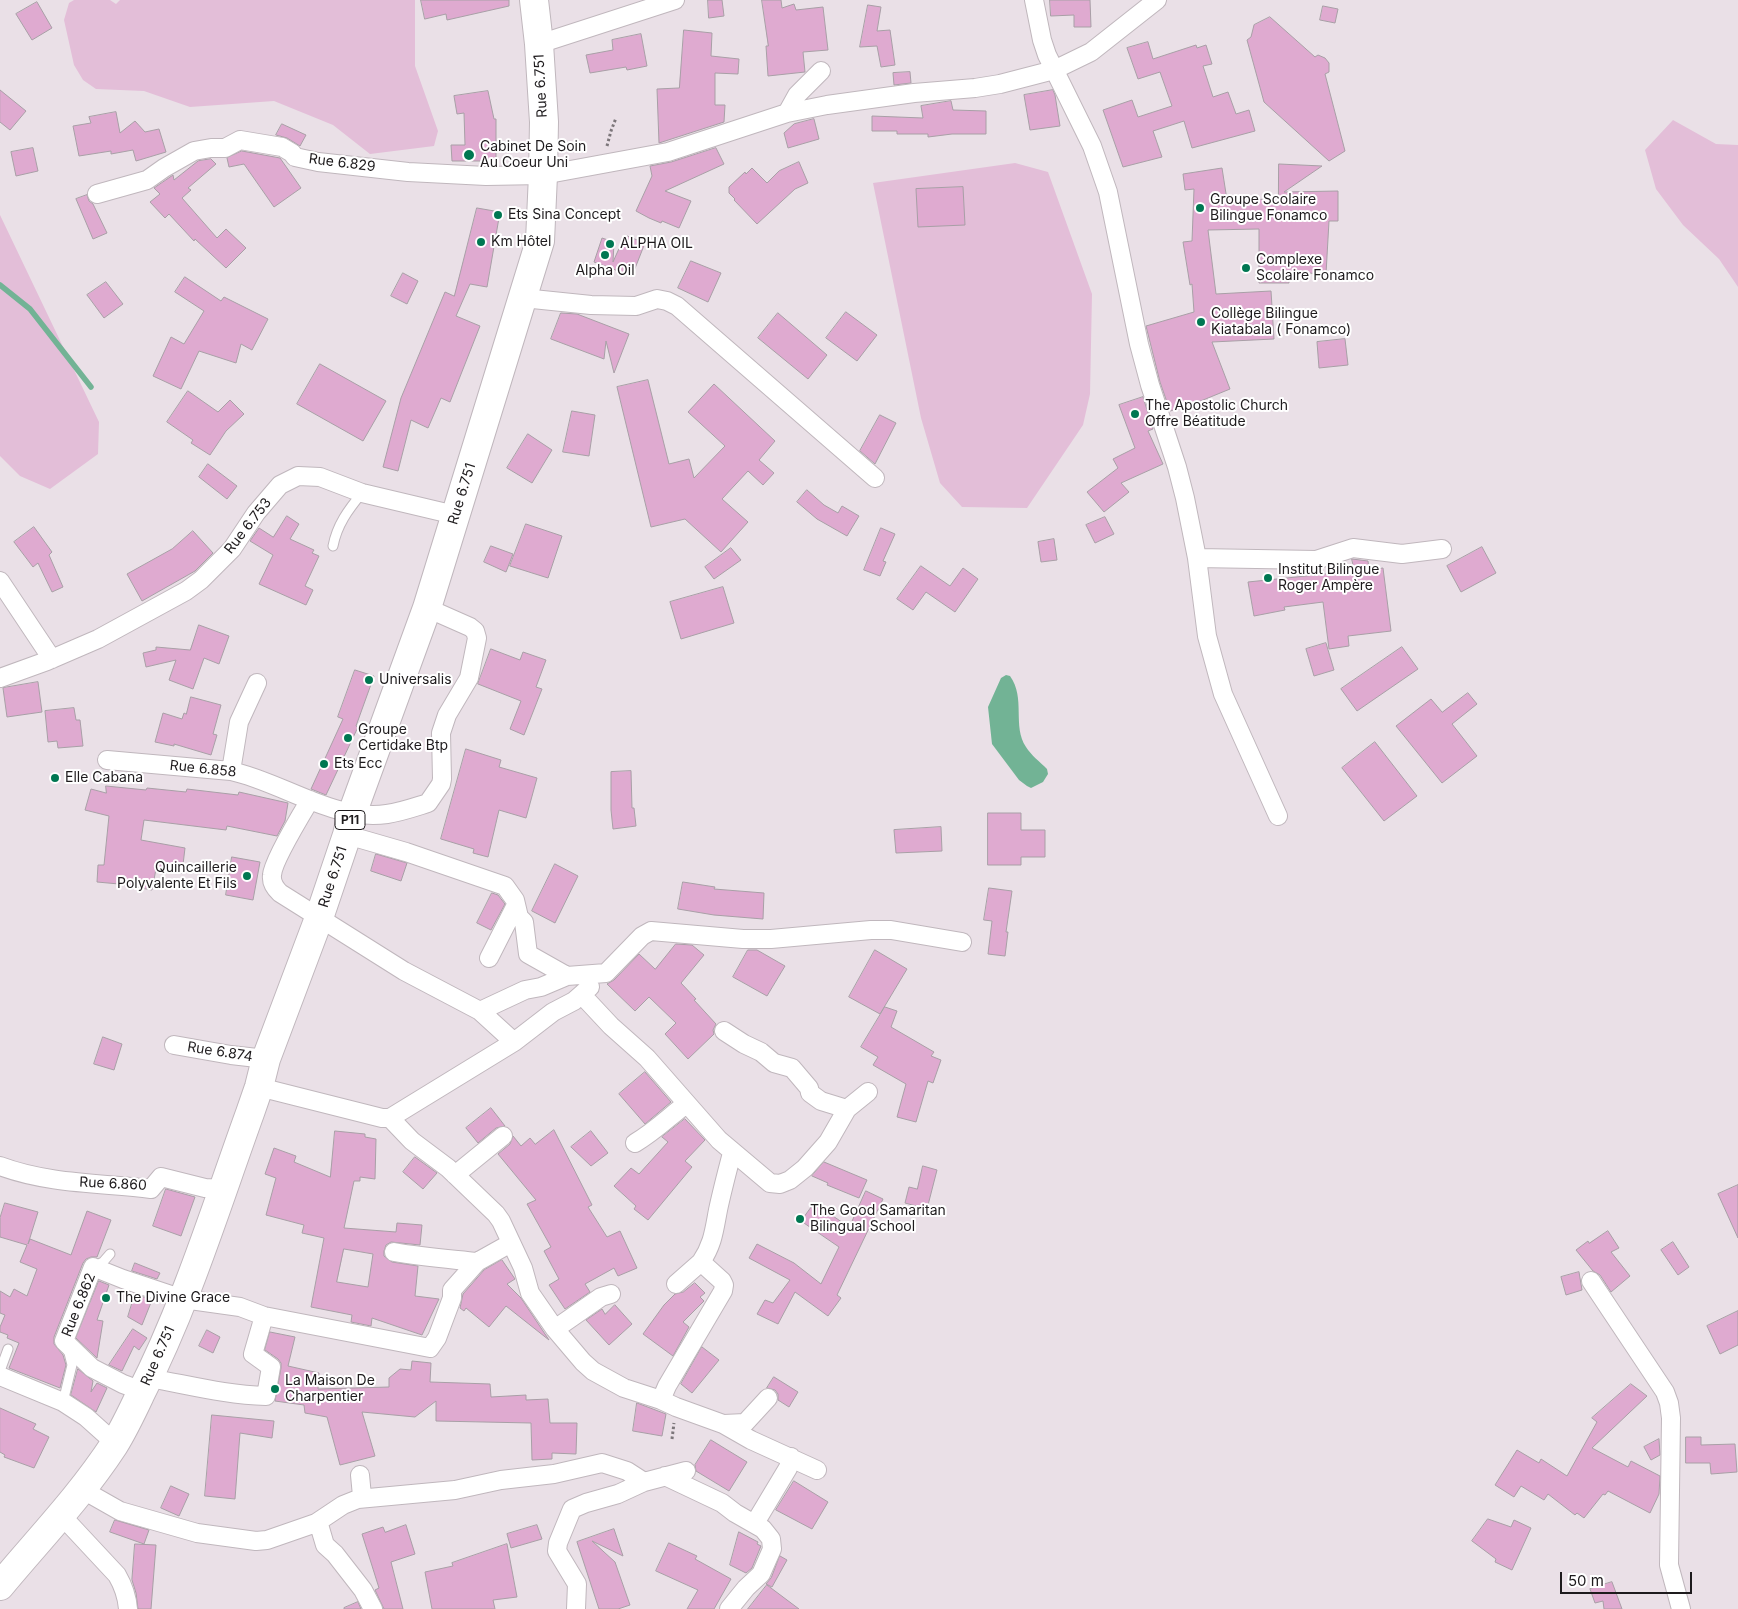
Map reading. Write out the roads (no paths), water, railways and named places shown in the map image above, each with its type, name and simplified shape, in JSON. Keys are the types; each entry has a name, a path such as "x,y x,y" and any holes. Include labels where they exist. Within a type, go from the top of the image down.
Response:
{"main road":[{"name":"Rue 6.751","path":"0,1586 42,1535 62,1516 83,1490 115,1443 146,1385 183,1299 259,1087 266,1059 319,918 349,824 427,608 540,241 544,122 534,0"}],"street":[{"path":"539,44 675,0"},
{"path":"1034,0 1042,40 1054,70 1092,146 1108,192 1139,344 1185,498 1197,558 1207,636 1223,694 1278,816"},
{"name":"Rue 6.829","path":"97,194 147,180 194,151 225,148 240,140 282,147 295,157 336,164 452,175 520,177 543,175 668,152 787,113 827,105 914,93 992,85 1054,70 1091,52 1156,0"},
{"path":"787,113 798,95 820,71"},
{"path":"523,298 636,306 657,299 678,306 875,478"},
{"name":"Rue 6.753","path":"0,678 52,659 124,626 179,595 201,580 232,549 256,513 280,486 298,476 320,477 362,493 455,515"},
{"path":"1197,558 1316,560 1353,548 1402,554 1442,549"},
{"path":"0,581 52,659"},
{"path":"349,824 428,803 441,784 441,733 447,715 467,684 477,638 470,627 427,608"},
{"path":"231,771 239,722 257,683"},
{"name":"Rue 6.858","path":"107,760 231,771 250,775 310,800 349,824"},
{"path":"310,800 277,861 272,875 274,887 280,893 404,971 480,1011 514,1042"},
{"path":"349,824 406,852 505,886 515,900 519,917 524,922 528,954 567,976"},
{"path":"489,958 516,905"},
{"path":"259,1087 382,1118 390,1118 514,1042 582,994 606,973 642,936 650,931 743,939 771,939 891,930 962,942"},
{"path":"480,1011 525,990 542,987 567,976 606,973"},
{"path":"582,994 611,1026 647,1058 686,1104 732,1152 770,1183 780,1184 790,1180 811,1161 828,1142 847,1109 868,1092"},
{"path":"724,1031 761,1052 774,1063 792,1068 809,1088 810,1093 822,1101 847,1109"},
{"name":"Rue 6.874","path":"174,1044 231,1055 266,1059"},
{"path":"635,1143 650,1134 668,1117 686,1104"},
{"path":"390,1118 412,1141 455,1175 496,1214 522,1268 530,1293 583,1362 602,1377 624,1388 723,1424 751,1440 817,1470"},
{"path":"455,1175 503,1136"},
{"path":"676,1284 701,1262 709,1250 732,1152"},
{"name":"Rue 6.860","path":"0,1166 12,1171 44,1178 83,1183 151,1188 162,1177 205,1188 222,1189"},
{"path":"394,1252 431,1259 451,1258 477,1262 511,1243"},
{"name":"Rue 6.862","path":"264,1316 254,1354 270,1367 266,1396 224,1393 181,1383 122,1384 92,1368 64,1341 93,1267 183,1299 240,1307 264,1316 430,1348 440,1330 452,1298 452,1290 477,1262"},
{"path":"661,1400 666,1386 723,1291 724,1285 722,1281 701,1262"},
{"path":"1591,1281 1665,1392 1669,1403 1671,1418 1669,1565 1672,1582 1681,1609"},
{"path":"556,1329 601,1297 611,1294"},
{"path":"0,1376 63,1402 86,1417 115,1443"},
{"path":"723,1424 745,1423 768,1398"},
{"path":"754,1523 788,1468 791,1457"},
{"path":"83,1490 120,1511 197,1533 267,1540 316,1523 344,1505 358,1499 455,1490 502,1480 554,1474 602,1463 627,1470 644,1482"},
{"path":"576,1609 577,1584 558,1550 558,1543 572,1509 618,1494 644,1482 686,1471"},
{"path":"358,1499 362,1496 360,1475"},
{"path":"665,1476 722,1503 763,1529 771,1539 772,1549 761,1574 746,1588 729,1609"},
{"path":"62,1516 117,1575 124,1586 128,1609"},
{"path":"316,1523 320,1528 325,1545 335,1554 363,1590 373,1609"}],"lane":[{"path":"333,546 336,532 342,519 362,493"},
{"path":"93,1267 103,1262 110,1254"},
{"path":"63,1402 72,1365 71,1355 64,1341"},
{"path":"0,1371 8,1349"}],"waterway":[{"path":"0,285 30,309 91,387"}],"place":[{"name":"Cabinet De Soin Au Coeur Uni","path":"469,155"},
{"name":"Groupe Scolaire Bilingue Fonamco","path":"1200,208"},
{"name":"Ets Sina Concept","path":"498,215"},
{"name":"Km Hôtel","path":"481,242"},
{"name":"ALPHA OIL","path":"610,244"},
{"name":"Alpha Oil","path":"605,255"},
{"name":"Complexe Scolaire Fonamco","path":"1246,268"},
{"name":"Collège Bilingue Kiatabala ( Fonamco)","path":"1201,322"},
{"name":"The Apostolic Church Offre Béatitude","path":"1135,414"},
{"name":"Institut Bilingue Roger Ampère","path":"1268,578"},
{"name":"Universalis","path":"369,680"},
{"name":"Groupe Certidake Btp","path":"348,738"},
{"name":"Ets Ecc","path":"324,764"},
{"name":"Elle Cabana","path":"55,778"},
{"name":"Quincaillerie Polyvalente Et Fils","path":"247,876"},
{"name":"The Good Samaritan Bilingual School","path":"800,1219"},
{"name":"The Divine Grace","path":"106,1298"},
{"name":"La Maison De Charpentier","path":"275,1389"}]}
